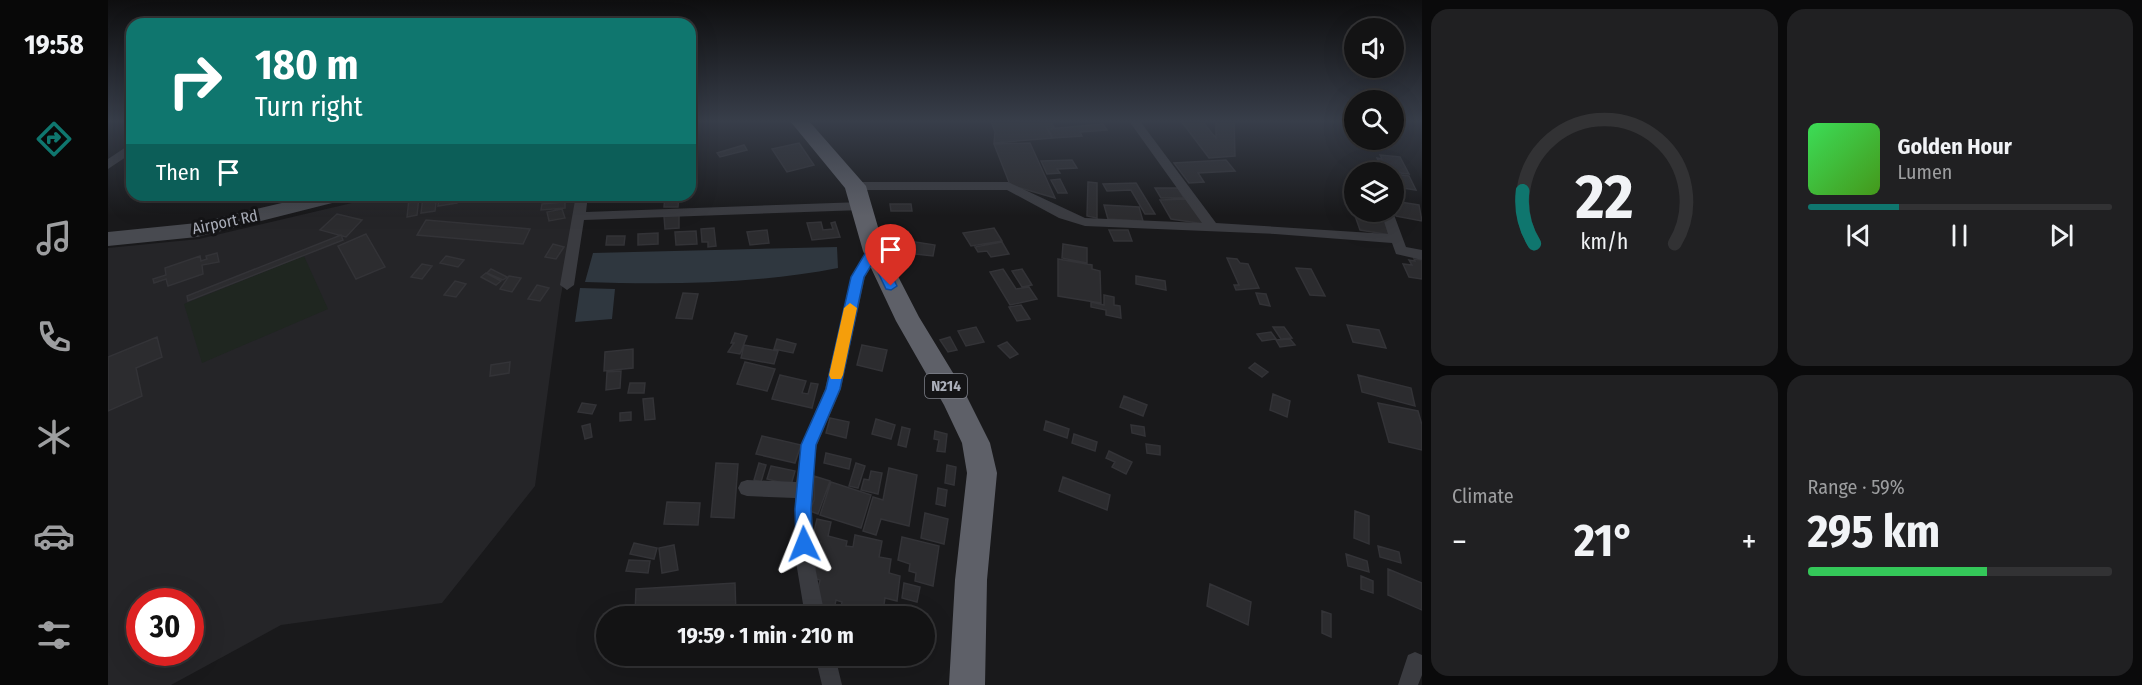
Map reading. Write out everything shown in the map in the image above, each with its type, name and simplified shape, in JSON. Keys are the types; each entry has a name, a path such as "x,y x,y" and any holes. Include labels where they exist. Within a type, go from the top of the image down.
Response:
{"highway":[{"name":"N214","path":"825,153 859,196 874,250 908,321 976,443 982,473 971,579 967,685"}],"main road":[{"name":"Airport Rd","path":"108,239 197,230 316,201"}],"street":[{"path":"108,165 124,153"},
{"path":"1158,153 1213,228"},
{"path":"580,216 1008,186 1019,189 1065,217 1085,222 1397,239"},
{"path":"567,285 581,201"},
{"path":"1391,222 1401,252 1422,255"},
{"path":"813,606 805,562 803,509 808,445 833,389 858,277 874,250"},
{"path":"747,488 805,490"},
{"path":"1408,685 1415,662 1422,665"},
{"path":"827,666 832,685"}],"shaded area":[{"path":"360,201 578,201 560,301 535,486 442,603 281,625 171,685 108,685 108,248 199,239"},
{"path":"837,247 838,268 807,273 712,282 585,282 593,253"},
{"path":"304,256 328,309 202,363 184,304"},
{"path":"580,288 615,289 612,319 575,322"}],"building":[{"path":"717,153 736,153 720,157"},
{"path":"775,153 806,153 814,165 787,172"},
{"path":"997,153 1035,153 1055,198 1010,185"},
{"path":"1205,153 1235,153 1235,156 1209,158"},
{"path":"1380,155 1400,157 1403,162 1379,162 1377,158 1382,159"},
{"path":"1072,160 1077,168 1057,169 1060,173 1047,174 1041,161"},
{"path":"1226,160 1235,171 1198,173 1204,182 1189,183 1174,163"},
{"path":"1404,175 1409,176 1416,190 1404,188"},
{"path":"1060,179 1067,193 1058,193 1051,180"},
{"path":"1088,182 1097,183 1097,218 1087,216"},
{"path":"1136,183 1155,214 1145,214 1131,190 1107,191 1103,184"},
{"path":"1155,188 1178,188 1184,198 1161,198"},
{"path":"1189,199 1205,224 1171,219 1160,200"},
{"path":"409,201 419,201 417,215 407,217"},
{"path":"422,201 436,201 435,211 421,213"},
{"path":"438,201 457,201 457,203 438,206"},
{"path":"664,201 678,201 678,207 664,207"},
{"path":"565,202 565,208 541,210 542,204"},
{"path":"1404,203 1419,205 1422,221 1404,218"},
{"path":"890,204 911,204 912,211 891,211"},
{"path":"1104,205 1139,207 1143,221 1108,219"},
{"path":"562,209 565,218 549,221 547,212"},
{"path":"337,214 362,220 346,237 320,230"},
{"path":"679,215 679,228 665,229 664,216"},
{"path":"426,220 530,229 523,244 417,235"},
{"path":"821,222 823,230 833,229 831,223 835,222 840,237 812,240 807,223"},
{"path":"1357,222 1386,222 1391,235 1360,230"},
{"path":"714,228 716,246 708,247 708,242 702,242 701,229"},
{"path":"994,228 1002,241 971,246 963,233"},
{"path":"767,230 769,243 750,245 747,232"},
{"path":"1109,230 1128,230 1132,241 1114,241"},
{"path":"696,231 697,244 676,245 675,232"},
{"path":"658,233 658,244 638,245 638,234"},
{"path":"366,234 385,267 356,279 338,246"},
{"path":"341,235 343,240 188,301 187,296"},
{"path":"607,236 625,236 624,245 606,245"},
{"path":"909,241 935,245 933,256 897,252 899,244 908,246"},
{"path":"1002,242 1009,254 991,257 987,251 978,252 975,247"},
{"path":"553,244 564,247 556,259 545,257"},
{"path":"1063,244 1087,248 1087,263 1062,258"},
{"path":"217,253 219,262 202,265 203,274 168,286 166,279 154,283 153,279 166,275 165,268 200,256 201,261 207,259 206,256"},
{"path":"446,256 464,260 458,267 440,263"},
{"path":"1227,258 1248,264 1259,288 1236,290 1234,285 1239,285"},
{"path":"1058,259 1092,265 1092,269 1100,271 1101,303 1058,296"},
{"path":"1414,259 1422,260 1422,279 1409,277 1403,264 1412,265 1409,260 1415,261"},
{"path":"422,264 432,266 422,279 411,277"},
{"path":"1296,268 1311,269 1325,296 1310,295"},
{"path":"491,269 507,277 503,280 487,273"},
{"path":"1003,269 1016,289 1029,287 1037,299 1010,305 990,272"},
{"path":"1022,269 1032,285 1022,287 1012,271"},
{"path":"486,273 501,281 496,285 481,277"},
{"path":"509,276 521,278 512,292 500,289"},
{"path":"1136,276 1165,281 1166,290 1136,284"},
{"path":"455,281 466,284 456,297 444,295"},
{"path":"537,285 549,288 540,301 528,299"},
{"path":"683,293 698,294 692,319 676,318"},
{"path":"1256,293 1266,294 1270,306 1260,304"},
{"path":"1104,295 1114,297 1114,305 1120,306 1121,318 1106,315 1106,310 1091,307 1091,302 1104,305"},
{"path":"1021,305 1030,319 1017,321 1009,307"},
{"path":"1347,325 1379,330 1386,348 1353,342"},
{"path":"976,327 984,342 966,346 958,331"},
{"path":"1273,327 1284,327 1292,338 1281,339"},
{"path":"1271,332 1276,339 1262,341 1257,334"},
{"path":"735,333 747,336 740,354 728,352 734,343 731,343"},
{"path":"157,337 162,357 136,368 142,396 108,411 108,357"},
{"path":"950,337 957,350 948,352 940,340"},
{"path":"777,339 796,344 793,353 774,349"},
{"path":"1290,339 1295,345 1280,347 1276,340"},
{"path":"1007,342 1018,354 1010,358 998,346"},
{"path":"744,345 778,351 774,364 741,358"},
{"path":"862,345 887,350 882,371 857,365"},
{"path":"633,349 633,368 604,371 605,352"},
{"path":"510,362 509,373 490,376 491,365"},
{"path":"745,362 775,369 767,391 737,384"},
{"path":"1255,363 1268,372 1262,377 1249,368"},
{"path":"621,371 620,388 606,390 607,372"},
{"path":"780,375 806,381 802,393 808,394 811,383 818,384 812,408 772,399"},
{"path":"1358,375 1411,388 1415,406 1362,392"},
{"path":"630,383 645,383 644,393 628,393"},
{"path":"1273,394 1290,401 1287,417 1270,410"},
{"path":"1124,396 1147,405 1143,416 1120,407"},
{"path":"653,398 655,419 645,420 643,399"},
{"path":"582,403 596,405 592,414 578,412"},
{"path":"1378,403 1418,411 1422,425 1422,450 1389,442"},
{"path":"631,412 631,420 620,421 620,413"},
{"path":"830,418 849,422 846,438 826,433"},
{"path":"876,419 895,425 891,439 872,434"},
{"path":"1046,421 1069,429 1067,438 1044,430"},
{"path":"590,424 592,437 585,439 582,426"},
{"path":"1131,425 1144,427 1145,436 1132,433"},
{"path":"902,427 910,429 906,447 898,445"},
{"path":"935,431 947,434 945,452 937,451 939,440 934,439"},
{"path":"1074,434 1097,442 1095,451 1072,443"},
{"path":"762,436 801,445 795,463 756,454"},
{"path":"1146,444 1160,446 1160,455 1147,453"},
{"path":"1109,451 1132,462 1126,474 1112,467 1115,462 1106,458"},
{"path":"826,453 851,459 849,469 824,463"},
{"path":"716,463 738,464 734,518 711,517"},
{"path":"759,463 766,465 761,482 754,480"},
{"path":"856,463 865,466 858,488 849,486"},
{"path":"947,465 956,467 954,485 945,483"},
{"path":"771,466 795,471 791,485 767,479"},
{"path":"889,468 917,475 909,526 881,519 876,535 863,531 873,497 883,500"},
{"path":"871,471 882,473 878,494 861,490 864,479 869,480"},
{"path":"814,476 830,481 818,514 810,511 814,500"},
{"path":"1063,477 1110,495 1107,510 1059,491"},
{"path":"831,482 871,495 861,528 820,515"},
{"path":"938,488 947,490 945,506 936,504"},
{"path":"667,502 700,503 698,525 664,524"},
{"path":"1355,511 1369,516 1369,544 1354,538"},
{"path":"925,513 948,519 944,544 921,538"},
{"path":"817,519 831,522 828,536 847,541 846,546 853,547 855,535 882,541 879,557 891,559 889,573 900,576 897,601 885,598 884,606 841,606 842,602 836,600 835,606 815,604 820,580 813,578 821,542 812,540"},
{"path":"902,537 939,546 933,586 915,581 916,573 909,571 910,564 898,560"},
{"path":"634,543 657,548 654,559 630,554"},
{"path":"674,545 678,570 662,573 659,548"},
{"path":"1378,546 1399,552 1401,563 1380,557"},
{"path":"1346,554 1367,561 1369,572 1348,566"},
{"path":"629,560 650,561 648,573 626,571"},
{"path":"1388,569 1422,583 1422,610 1388,595"},
{"path":"1361,576 1373,581 1373,593 1361,589"},
{"path":"735,583 736,606 635,606 636,589"},
{"path":"904,583 920,587 917,602 902,598"},
{"path":"1210,584 1251,602 1248,625 1207,606"},
{"path":"1322,611 1331,614 1331,637 1322,633"}],"slow traffic":[{"path":"836,375 850,308"}],"route":[{"path":"804,544 803,509 808,445 833,389 858,277 874,250 891,286"}]}
